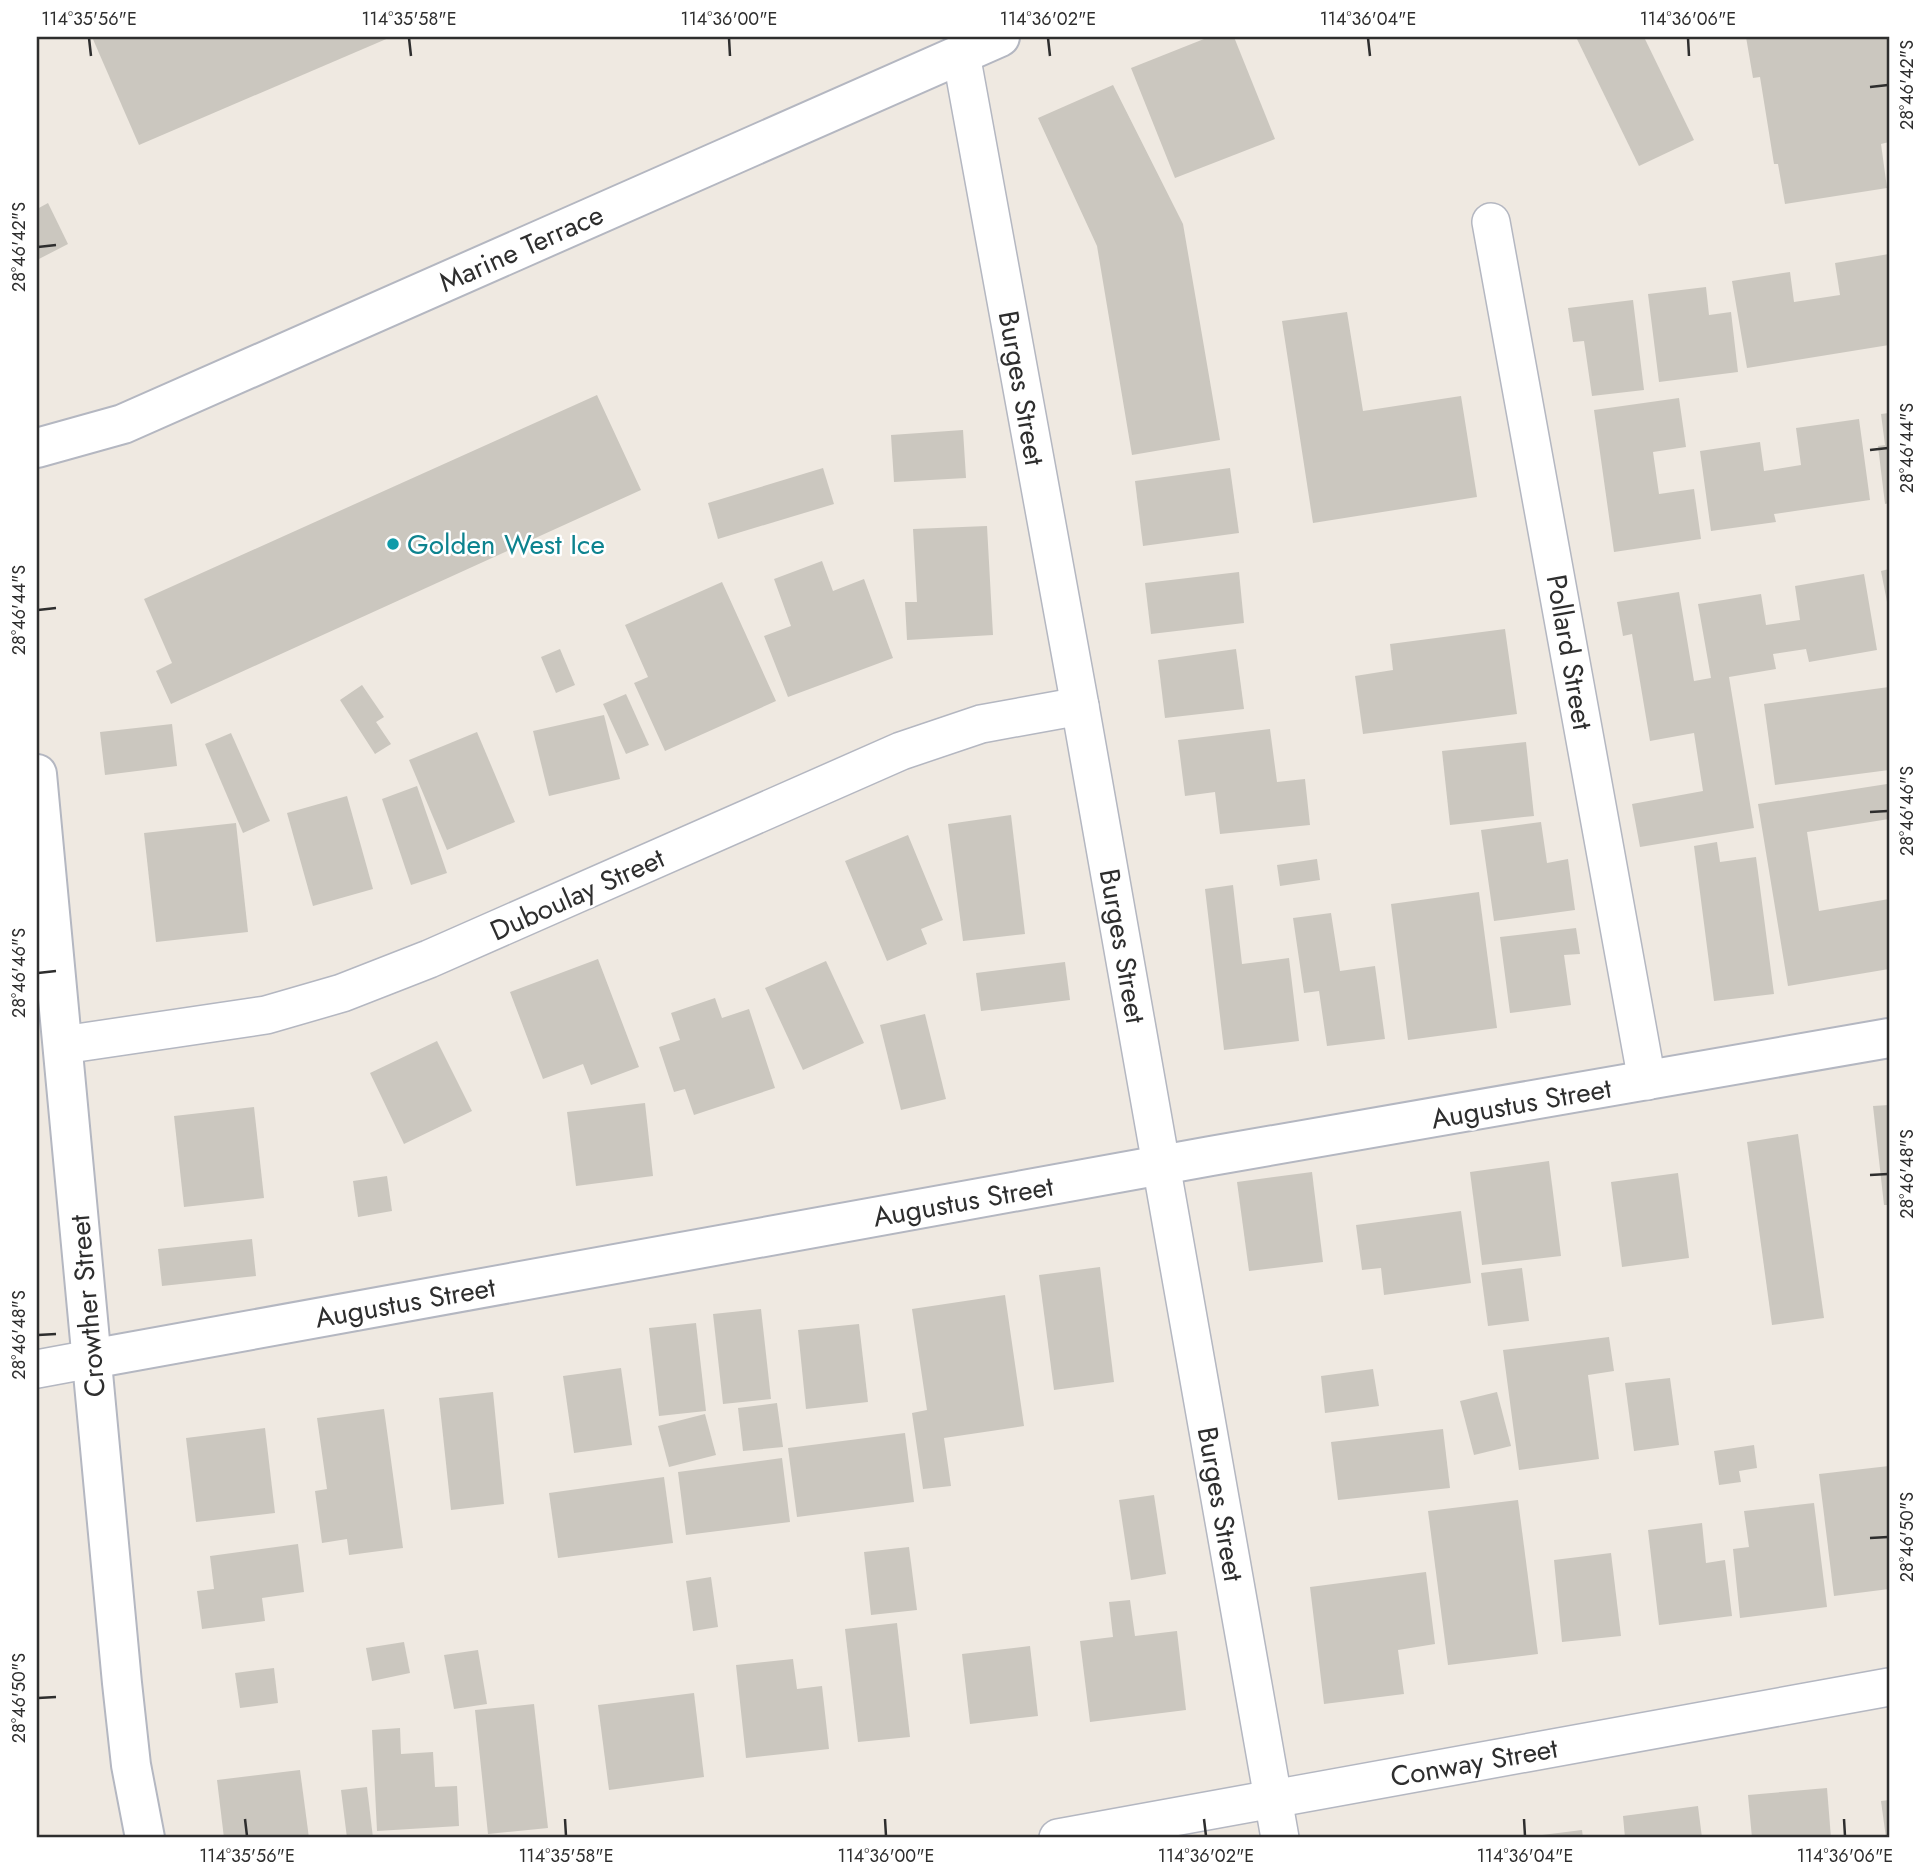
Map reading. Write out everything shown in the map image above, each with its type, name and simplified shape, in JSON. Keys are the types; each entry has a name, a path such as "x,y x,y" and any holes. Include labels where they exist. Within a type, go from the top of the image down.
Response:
{"street":[{"name":"Marine Terrace","path":"37,448 123,424 1000,37"},
{"name":"Burges Street","path":"961,54 1080,706 1280,1838"},
{"name":"Pollard Street","path":"1491,222 1647,1081"},
{"name":"Duboulay Street","path":"63,1045 267,1015 342,993 429,959 901,751 981,724 1080,706"},
{"name":"Crowther Street","path":"37,774 131,1765 145,1838"},
{"name":"Augustus Street","path":"37,1369 1162,1165 1889,1038"},
{"name":"Conway Street","path":"1058,1838 1889,1687"}],"building":[{"path":"92,37 391,37 139,145"},
{"path":"1209,37 1234,37 1275,139 1175,178 1131,68"},
{"path":"1576,37 1644,37 1694,140 1639,166"},
{"path":"1746,37 1889,37 1889,142 1881,144 1887,188 1785,204 1778,164 1774,164 1760,77 1753,78"},
{"path":"1113,85 1183,224 1220,440 1132,455 1097,246 1038,118"},
{"path":"48,203 68,244 37,260 37,209"},
{"path":"1889,254 1889,345 1747,368 1732,281 1790,272 1794,302 1840,295 1835,263"},
{"path":"1706,287 1709,315 1731,312 1738,372 1659,382 1648,294"},
{"path":"1633,300 1644,390 1592,396 1584,341 1573,342 1568,308"},
{"path":"1347,312 1363,411 1461,396 1477,497 1313,523 1282,321"},
{"name":"Golden West Ice","path":"597,395 641,490 171,704 156,671 172,663 144,599"},
{"path":"1679,398 1686,447 1653,452 1659,494 1694,489 1701,539 1614,552 1594,410"},
{"path":"1889,413 1889,503 1885,504 1878,446 1885,445 1881,414"},
{"path":"1859,419 1870,500 1774,514 1776,522 1711,531 1700,451 1760,442 1764,471 1801,465 1796,428"},
{"path":"963,430 966,478 894,482 891,435"},
{"path":"823,468 834,504 718,539 708,503"},
{"path":"1230,468 1239,533 1143,546 1135,481"},
{"path":"987,526 993,635 907,640 905,602 917,602 913,529"},
{"path":"822,561 833,591 864,579 893,658 788,697 764,636 791,626 774,579"},
{"path":"1889,569 1889,607 1888,607 1881,571"},
{"path":"1239,572 1244,623 1151,634 1145,583"},
{"path":"1864,574 1877,650 1809,662 1806,649 1773,654 1776,669 1729,677 1754,828 1640,847 1632,804 1703,791 1694,733 1650,741 1632,634 1623,636 1617,602 1679,592 1694,681 1711,678 1698,604 1761,594 1766,625 1800,620 1795,586"},
{"path":"722,582 776,701 665,751 634,683 648,677 625,625"},
{"path":"1505,629 1517,714 1363,734 1355,676 1393,670 1390,644"},
{"path":"560,649 575,685 556,693 541,657"},
{"path":"1236,649 1244,709 1165,718 1158,660"},
{"path":"362,685 384,717 376,722 391,744 375,754 340,700"},
{"path":"1889,687 1889,770 1775,785 1764,704"},
{"path":"626,694 649,745 626,754 603,704"},
{"path":"604,715 620,779 549,796 533,731"},
{"path":"172,724 177,766 105,775 100,732"},
{"path":"1270,729 1277,782 1305,779 1310,825 1220,834 1215,792 1185,796 1178,740"},
{"path":"477,732 515,822 447,850 409,760"},
{"path":"231,733 270,821 243,833 205,744"},
{"path":"1526,742 1534,816 1450,825 1442,751"},
{"path":"1887,784 1889,819 1807,832 1819,911 1889,899 1889,969 1788,986 1758,804"},
{"path":"417,786 447,873 411,885 382,799"},
{"path":"347,796 373,889 313,906 287,813"},
{"path":"1011,815 1025,934 963,941 948,824"},
{"path":"1541,822 1547,863 1568,859 1575,910 1494,921 1481,830"},
{"path":"236,823 248,932 156,942 144,833"},
{"path":"908,835 943,920 921,929 927,944 887,961 845,861"},
{"path":"1717,842 1720,862 1756,857 1774,994 1714,1001 1694,846"},
{"path":"1317,859 1320,880 1280,886 1277,865"},
{"path":"1233,885 1242,964 1289,958 1299,1041 1224,1050 1205,889"},
{"path":"1479,892 1497,1028 1408,1040 1391,904"},
{"path":"1331,913 1340,971 1375,966 1385,1039 1327,1046 1319,991 1304,993 1293,918"},
{"path":"1576,928 1580,954 1564,955 1571,1005 1510,1013 1500,937"},
{"path":"598,959 639,1067 591,1085 583,1064 543,1079 510,992"},
{"path":"826,961 864,1043 803,1070 765,988"},
{"path":"1065,962 1070,1000 981,1011 976,973"},
{"path":"715,998 722,1018 749,1009 775,1088 694,1115 685,1089 674,1092 659,1047 680,1040 671,1013"},
{"path":"925,1014 946,1099 901,1110 880,1025"},
{"path":"437,1041 472,1111 404,1144 370,1073"},
{"path":"645,1103 653,1176 576,1186 567,1112"},
{"path":"1889,1105 1889,1205 1884,1205 1873,1106"},
{"path":"254,1107 264,1198 184,1207 174,1116"},
{"path":"1798,1134 1824,1318 1772,1325 1747,1142"},
{"path":"1549,1161 1561,1256 1482,1265 1470,1172"},
{"path":"1312,1172 1323,1262 1249,1271 1237,1182"},
{"path":"1678,1173 1689,1258 1622,1267 1611,1182"},
{"path":"387,1176 392,1211 358,1217 353,1181"},
{"path":"1461,1211 1471,1283 1384,1295 1381,1268 1362,1270 1356,1225"},
{"path":"252,1239 256,1276 162,1286 158,1249"},
{"path":"1100,1267 1114,1382 1054,1390 1039,1275"},
{"path":"1522,1268 1529,1321 1488,1326 1481,1273"},
{"path":"1005,1295 1024,1426 944,1438 951,1486 923,1489 912,1413 927,1410 912,1309"},
{"path":"761,1309 771,1399 723,1404 713,1314"},
{"path":"696,1323 706,1411 659,1416 649,1328"},
{"path":"859,1324 868,1402 806,1409 798,1330"},
{"path":"1609,1337 1614,1371 1588,1375 1599,1459 1519,1470 1503,1350"},
{"path":"621,1368 632,1445 574,1453 563,1376"},
{"path":"1373,1369 1379,1406 1325,1413 1321,1376"},
{"path":"1670,1378 1679,1445 1634,1451 1625,1383"},
{"path":"493,1392 504,1504 451,1510 439,1398"},
{"path":"1497,1392 1511,1446 1474,1455 1460,1401"},
{"path":"777,1403 783,1447 743,1451 738,1408"},
{"path":"384,1409 403,1548 349,1555 347,1539 322,1543 315,1491 327,1489 317,1418"},
{"path":"705,1414 716,1455 669,1467 658,1426"},
{"path":"265,1428 275,1513 196,1522 186,1438"},
{"path":"1443,1429 1450,1488 1338,1500 1331,1442"},
{"path":"905,1433 914,1502 797,1517 788,1448"},
{"path":"1754,1445 1757,1468 1739,1471 1741,1482 1719,1485 1714,1451"},
{"path":"782,1458 790,1522 686,1535 678,1472"},
{"path":"1889,1466 1889,1589 1834,1596 1819,1474"},
{"path":"664,1477 673,1543 558,1558 549,1493"},
{"path":"1154,1495 1166,1574 1131,1580 1119,1500"},
{"path":"1518,1500 1538,1654 1448,1665 1428,1511"},
{"path":"1814,1503 1827,1607 1740,1618 1733,1549 1749,1547 1744,1511"},
{"path":"1702,1523 1706,1563 1725,1560 1732,1616 1659,1625 1648,1530"},
{"path":"298,1544 304,1592 262,1598 265,1621 202,1629 197,1591 214,1589 210,1556"},
{"path":"909,1547 917,1610 871,1615 864,1552"},
{"path":"1611,1553 1621,1636 1562,1642 1554,1560"},
{"path":"1426,1572 1435,1644 1398,1650 1404,1694 1324,1704 1310,1587"},
{"path":"711,1577 718,1627 693,1631 686,1581"},
{"path":"1130,1600 1135,1636 1177,1631 1186,1710 1090,1722 1080,1641 1113,1637 1109,1602"},
{"path":"897,1623 910,1737 858,1742 845,1629"},
{"path":"404,1642 410,1673 372,1681 366,1648"},
{"path":"1030,1646 1038,1716 970,1724 962,1654"},
{"path":"478,1650 487,1704 454,1709 444,1655"},
{"path":"793,1659 797,1689 822,1686 829,1749 746,1758 736,1665"},
{"path":"274,1668 278,1703 240,1708 235,1673"},
{"path":"694,1693 704,1777 609,1790 598,1705"},
{"path":"534,1704 548,1828 488,1834 475,1710"},
{"path":"400,1728 401,1754 433,1752 435,1787 457,1786 459,1826 377,1831 372,1730"},
{"path":"300,1770 309,1838 224,1838 217,1780"},
{"path":"367,1787 373,1838 347,1838 341,1790"},
{"path":"1827,1788 1831,1838 1752,1838 1748,1795"},
{"path":"1889,1800 1889,1838 1886,1838 1881,1801"},
{"path":"1698,1806 1702,1838 1625,1838 1623,1816"},
{"path":"1582,1830 1583,1838 1526,1838 1526,1837"}],"place":[{"name":"Golden West Ice","path":"393,544"}]}
